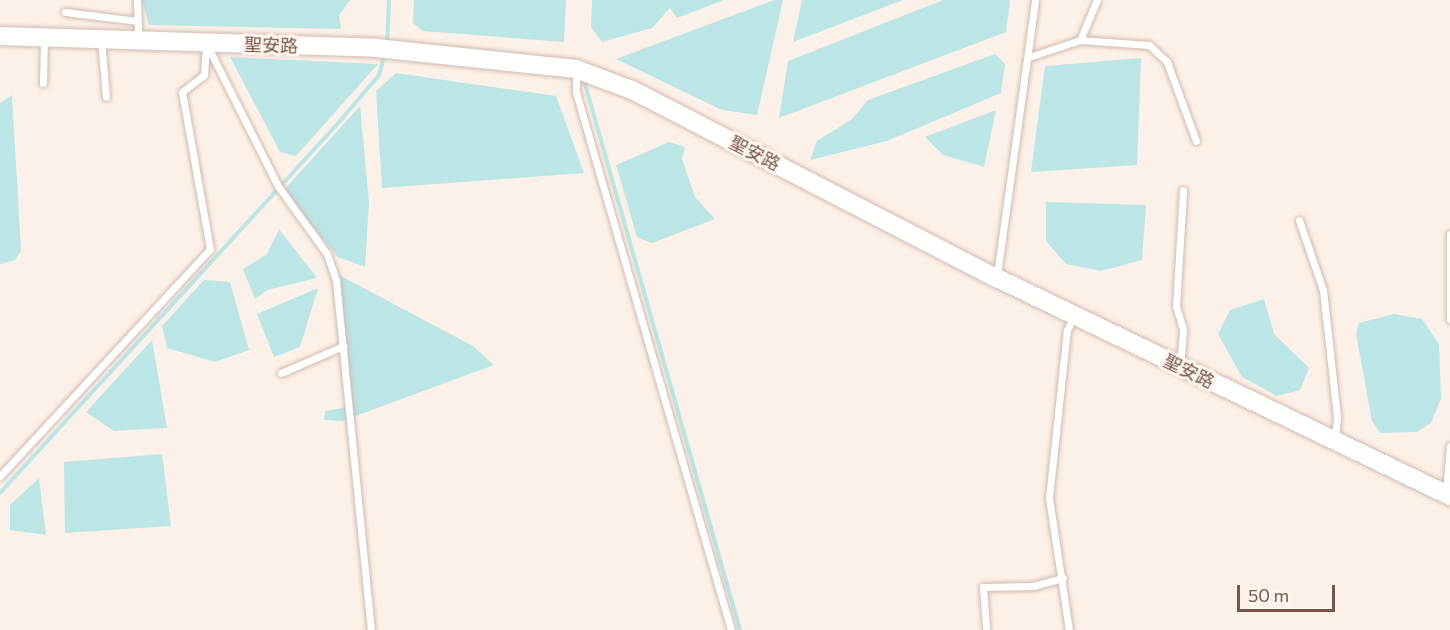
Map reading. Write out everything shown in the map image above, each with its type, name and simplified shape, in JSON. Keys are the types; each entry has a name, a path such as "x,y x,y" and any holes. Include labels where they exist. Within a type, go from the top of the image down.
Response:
{"street":[{"name":"聖安路","path":"0,36 376,48 576,69 632,90 997,278 1448,496"}],"lane":[{"path":"137,0 138,41"},
{"path":"997,278 1035,0"},
{"path":"1080,39 1097,0"},
{"path":"65,12 137,21"},
{"path":"44,38 44,84"},
{"path":"100,39 106,97"},
{"path":"1029,57 1080,39 1149,45 1167,63 1196,141"},
{"path":"206,43 278,186 327,254 336,280 371,630"},
{"path":"0,476 210,249 182,92 204,75 206,43"},
{"path":"576,69 576,92 731,630"},
{"path":"1180,367 1183,329 1176,306 1183,190"},
{"path":"1299,220 1323,290 1337,417 1334,442"},
{"path":"1450,234 1450,319"},
{"path":"1069,630 1063,578 1048,498 1067,330 1075,315"},
{"path":"281,373 343,346"},
{"path":"1448,496 1450,446"},
{"path":"986,627 983,587 1033,586 1063,578"}],"water":[{"path":"142,0 350,0 339,15 341,29 149,25"},
{"path":"414,0 566,0 564,42 423,31 413,23"},
{"path":"592,0 724,0 677,18 670,8 652,28 602,42 591,27"},
{"path":"774,0 783,0 757,115 722,110 616,59"},
{"path":"802,0 903,0 793,42"},
{"path":"943,0 1010,0 1006,32 779,118 788,61"},
{"path":"995,54 1005,64 1001,93 887,141 810,160 817,141 852,119 868,100"},
{"path":"230,57 378,64 296,156 280,152"},
{"path":"1141,58 1137,165 1031,172 1045,66"},
{"path":"396,73 556,96 584,173 382,188 376,91"},
{"path":"12,95 21,251 15,260 0,264 0,103"},
{"path":"360,106 369,202 365,267 338,257 283,191"},
{"path":"996,110 984,167 943,155 925,137"},
{"path":"669,142 685,147 682,159 695,197 715,219 652,243 637,237 616,165"},
{"path":"1046,202 1146,205 1142,260 1101,271 1066,264 1046,241"},
{"path":"279,229 317,278 267,290 255,299 243,269 267,254"},
{"path":"339,275 473,346 494,365 342,421 324,420 325,411 348,407"},
{"path":"204,280 230,282 249,350 215,362 167,348 162,326"},
{"path":"318,288 300,347 274,357 257,314"},
{"path":"1264,299 1274,334 1309,368 1300,390 1277,396 1242,377 1218,334 1230,310"},
{"path":"1394,314 1422,319 1439,344 1441,399 1431,423 1417,432 1380,433 1372,421 1356,334 1359,323"},
{"path":"152,340 167,428 114,431 86,412"},
{"path":"162,454 171,526 65,533 64,462"},
{"path":"39,478 46,535 10,530 10,505"}],"waterway":[{"path":"387,44 389,0"},
{"path":"0,493 340,121 379,75 385,54"},
{"path":"585,84 740,630"}]}
